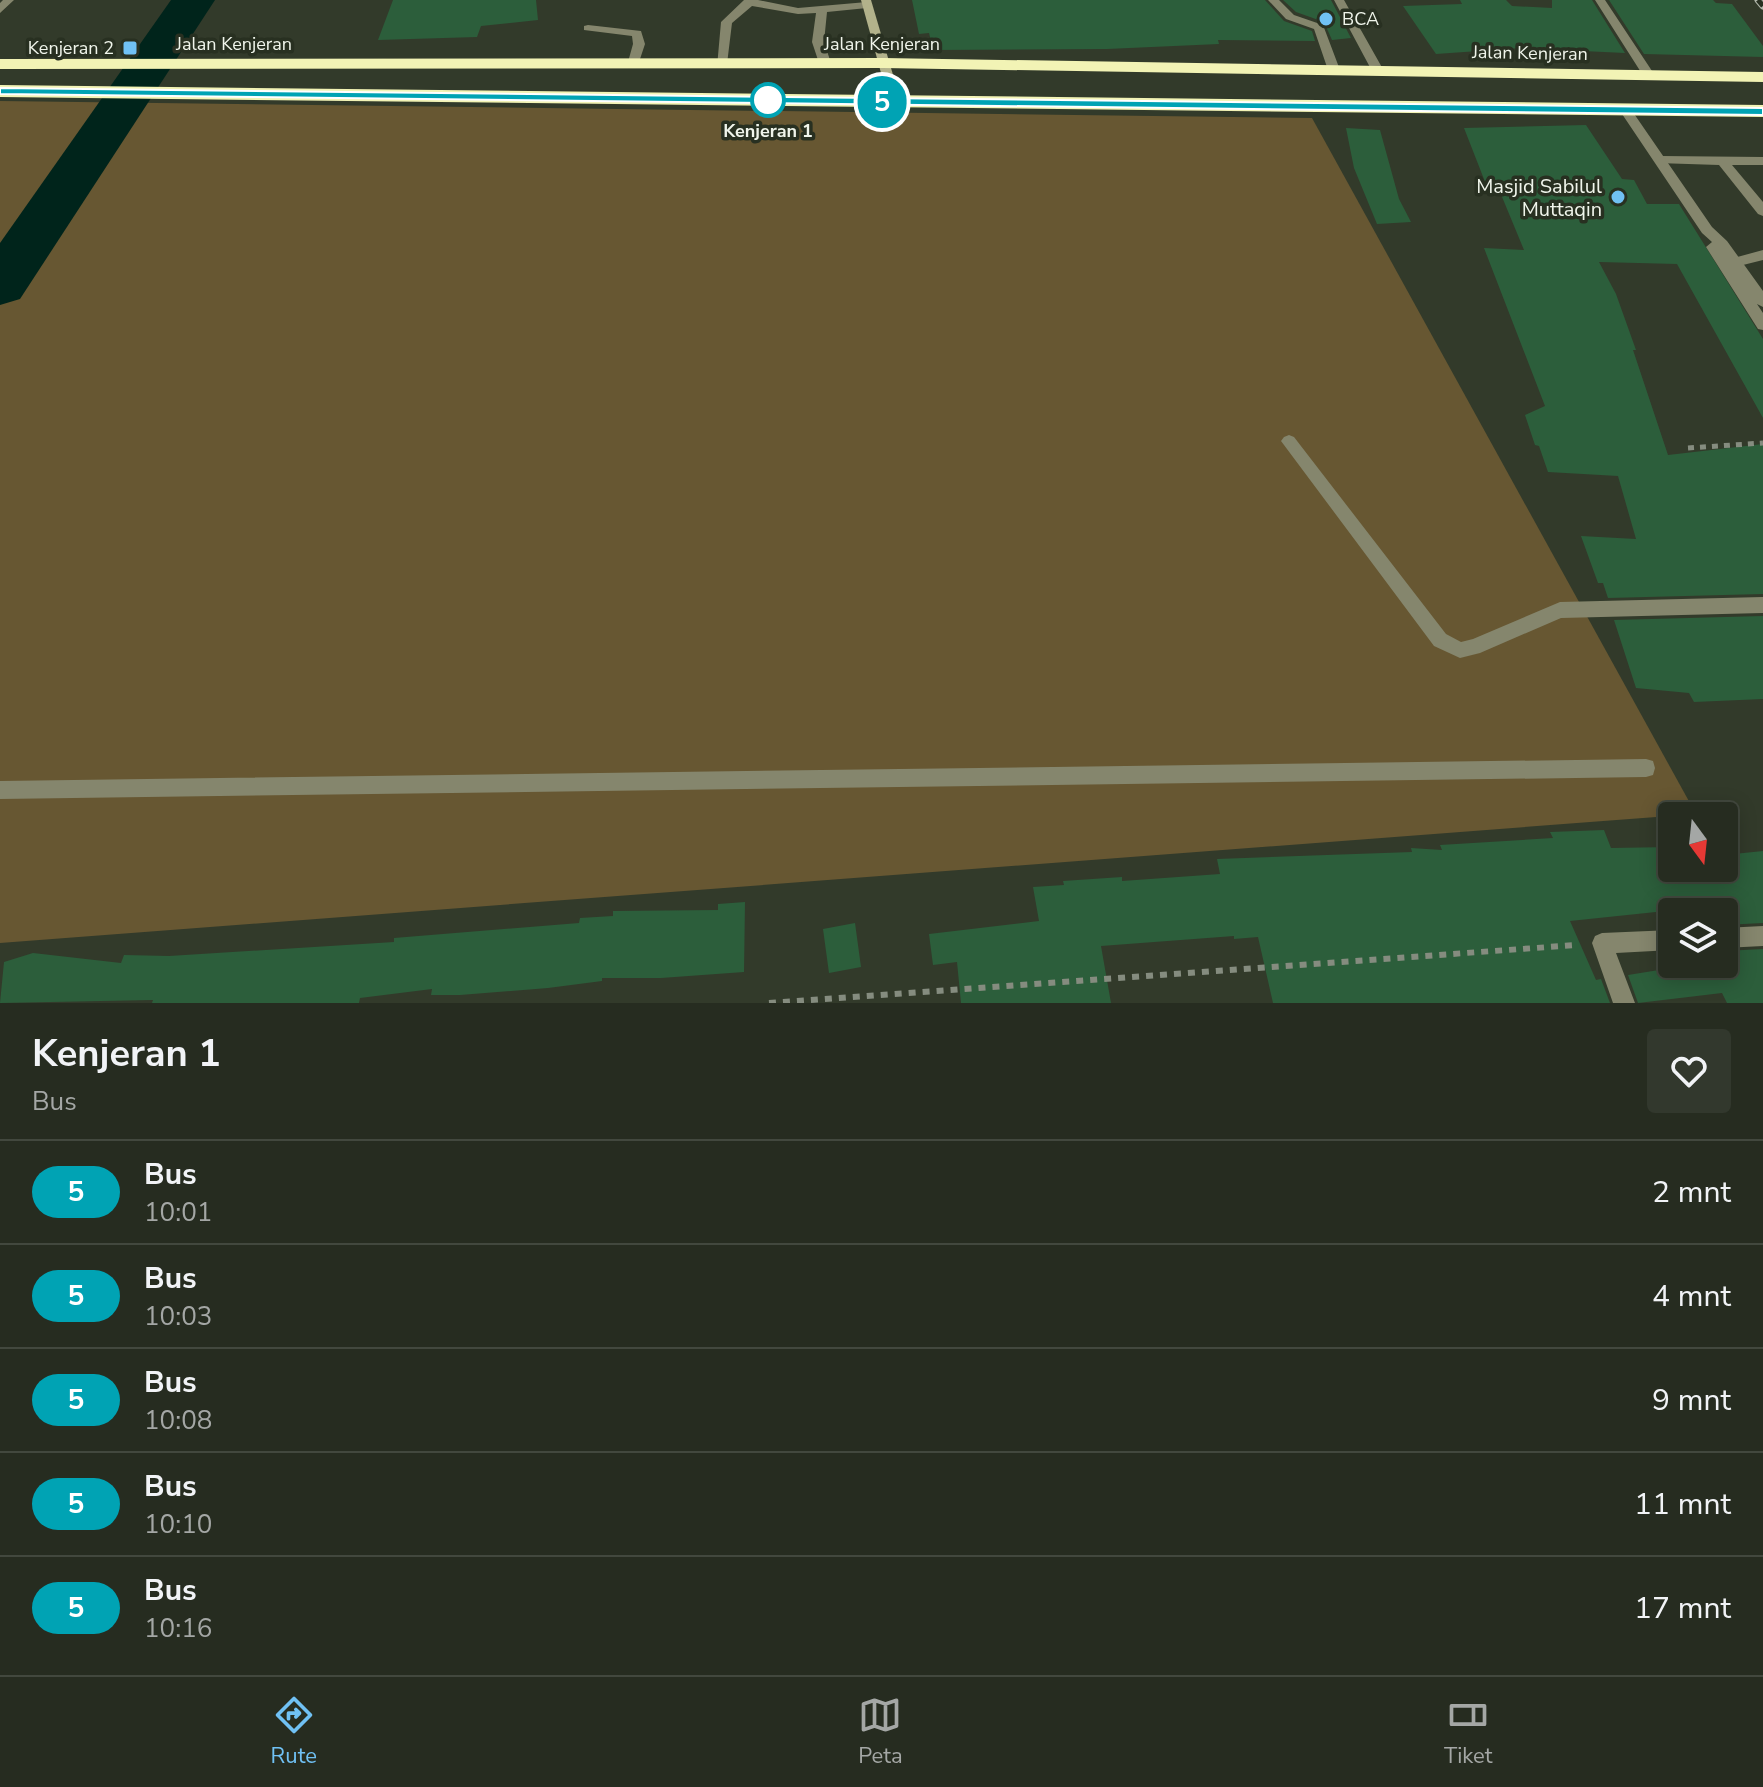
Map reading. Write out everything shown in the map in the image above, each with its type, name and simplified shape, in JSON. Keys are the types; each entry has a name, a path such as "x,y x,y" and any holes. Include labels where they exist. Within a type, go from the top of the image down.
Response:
{"highway":[{"name":"Jalan Kenjeran","path":"0,64 883,63 1763,77"},
{"path":"266,93 282,64"},
{"path":"0,91 1763,111"}],"street":[{"path":"0,10 9,0"},
{"path":"1273,0 1290,17 1319,27 1334,70"},
{"path":"1339,0 1378,71"},
{"path":"1600,0 1648,74"},
{"path":"721,64 727,22 750,1 798,11 822,11 866,2 895,102"},
{"path":"822,11 818,42 825,63"},
{"path":"588,28 637,33 639,44 634,62"},
{"path":"1624,108 1707,230 1734,282 1763,325"},
{"path":"1661,160 1763,161"},
{"path":"1722,161 1763,211"},
{"path":"1707,230 1735,262 1763,302"},
{"path":"1735,262 1763,255"},
{"path":"1289,441 1440,640 1460,650 1474,647 1560,610 1763,605"},
{"path":"0,790 1646,768"},
{"path":"1738,937 1763,936"},
{"path":"1624,1003 1602,943 1658,941"}],"path":[{"path":"1688,448 1763,443"},
{"path":"769,1003 1602,943"}],"shaded area":[{"path":"0,101 1312,118 1689,802 1658,802 1658,817 0,943"}],"building":[{"path":"393,0 536,0 538,20 481,26 477,37 378,40"},
{"path":"912,0 1265,0 1284,21 1312,31 1315,41 1218,40 1219,44 1107,49 933,50 929,33 919,34"},
{"name":"BCA","path":"1283,0 1331,0 1351,38 1332,40 1324,22 1296,12"},
{"path":"1460,0 1506,0 1512,6 1552,8 1552,0 1592,0 1625,53 1521,48 1436,54 1403,6 1462,4"},
{"path":"1609,0 1713,0 1732,4 1763,46 1763,57 1644,54"},
{"path":"1586,125 1622,179 1634,180 1647,204 1679,204 1763,339 1763,418 1677,264 1599,262 1616,294 1668,455 1763,444 1763,594 1608,598 1603,583 1598,583 1581,536 1636,539 1618,476 1548,472 1539,446 1535,445 1525,415 1545,406 1484,248 1524,250 1500,192 1489,192 1464,128"},
{"path":"1346,128 1380,130 1399,199 1411,222 1377,224 1354,168"},
{"path":"1763,616 1763,699 1694,702 1689,693 1636,688 1614,620"},
{"path":"1604,830 1611,848 1658,847 1658,882 1738,882 1738,854 1763,851 1763,923 1738,924 1738,898 1658,898 1658,912 1570,921 1596,980 1601,979 1610,1003 1273,1003 1258,937 1101,946 1111,1003 961,1003 957,962 933,965 929,934 1039,921 1033,887 1064,885 1063,881 1122,877 1122,881 1220,874 1217,859 1412,852 1411,848 1442,850 1440,845 1553,838 1550,832"},
{"path":"745,902 744,972 661,978 602,978 602,981 548,988 460,995 431,995 432,989 360,998 359,1003 152,1003 153,1000 0,1003 4,962 33,953 121,963 124,955 169,956 394,942 394,938 579,923 580,918 613,916 613,911 718,910 718,904"},
{"path":"855,923 861,967 829,973 823,929"},
{"path":"1763,949 1763,1003 1727,1003 1722,993 1638,1003 1628,975 1658,970 1658,978 1738,978 1738,950"}],"waterway":[{"path":"0,285 193,0"}],"railway":[{"path":"1758,0 1763,6"}],"bus line":[{"name":"5","path":"0,91 1763,111"}],"place":[{"name":"BCA","path":"1326,19"},
{"name":"Kenjeran 2","path":"130,48"},
{"name":"Kenjeran 1","path":"768,100"},
{"name":"Masjid Sabilul Muttaqin","path":"1618,197"}]}
